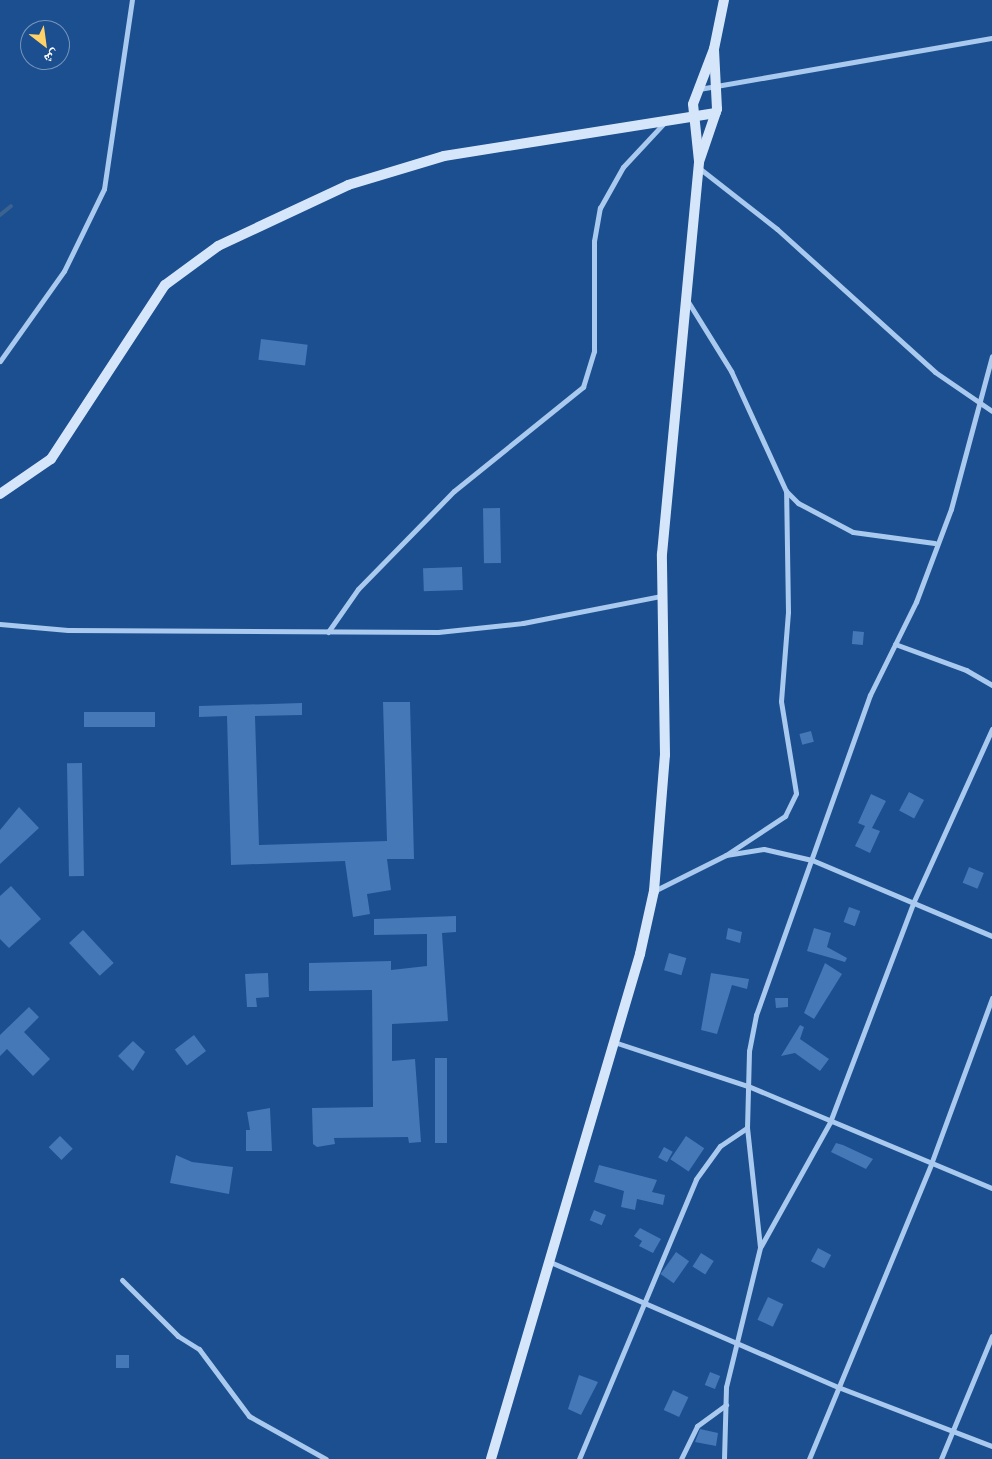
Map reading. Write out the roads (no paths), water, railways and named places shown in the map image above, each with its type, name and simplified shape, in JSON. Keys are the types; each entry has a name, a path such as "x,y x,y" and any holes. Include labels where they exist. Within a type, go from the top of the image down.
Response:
{"main road":[{"path":"490,1459 614,1042 654,891 665,756 661,596 699,165 694,116 696,89 714,49 724,0"},
{"path":"699,165 716,114 718,89 714,49"},
{"path":"0,494 51,459 165,286 218,246 310,201 388,171 496,146 670,118 716,114"}],"street":[{"path":"0,361 64,271 104,189 132,0"},
{"path":"696,89 718,89 992,38"},
{"path":"328,632 358,589 454,491 583,387 594,351 594,241 600,208 623,167 670,118"},
{"path":"699,165 777,229 935,372 981,399 992,410"},
{"path":"654,891 726,855 785,816 796,793 781,701 788,612 786,491 736,379 686,298"},
{"path":"760,1247 747,1128 748,1086 756,1015 870,695 916,602 934,544 964,470 992,356"},
{"path":"786,491 808,510 853,532 934,544"},
{"path":"0,624 68,630 328,632 474,629 661,596"},
{"path":"895,644 966,670 992,685"},
{"path":"724,1459 726,1405 736,1343 760,1247 830,1122 914,901 992,730"},
{"path":"726,855 764,849 812,860 914,901 992,936"},
{"path":"809,1459 931,1164 992,998"},
{"path":"614,1042 748,1086 830,1122 992,1188"},
{"path":"579,1459 647,1304 704,1165 720,1146 747,1128"},
{"path":"548,1260 838,1387 992,1446"},
{"path":"122,1280 178,1336 199,1349 249,1416 326,1459"},
{"path":"941,1459 992,1336"},
{"path":"681,1459 697,1426 726,1405"}],"waterway":[{"path":"0,215 11,206"}]}
